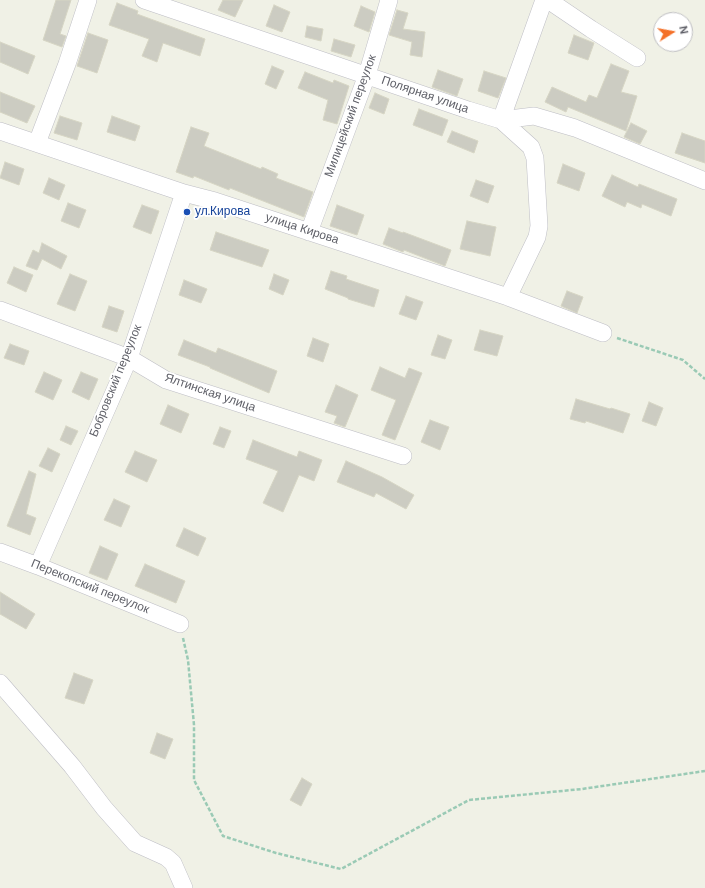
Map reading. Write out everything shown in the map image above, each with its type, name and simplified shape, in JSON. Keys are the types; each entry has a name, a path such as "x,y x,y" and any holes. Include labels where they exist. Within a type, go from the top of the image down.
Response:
{"street":[{"path":"37,143 67,64 88,0"},
{"name":"Полярная улица","path":"144,0 501,120 534,116 575,128 705,180"},
{"name":"Милицейский переулок","path":"309,232 367,75 389,0"},
{"path":"508,297 536,237 539,226 535,158 531,147 501,120 544,0"},
{"path":"548,0 637,58"},
{"name":"улица Кирова","path":"0,131 184,193 215,201 508,297 603,333"},
{"name":"Бобровский переулок","path":"38,566 129,358 184,193"},
{"name":"Ялтинская улица","path":"0,310 129,358 166,380 403,456"},
{"name":"Перекопский переулок","path":"0,552 180,624"},
{"path":"0,684 72,766 104,808 135,843 166,857 173,862 184,888"}],"path":[{"path":"603,333 682,360 705,379"},
{"path":"180,624 189,667 194,725 194,780 223,836 276,853 341,869 469,800 582,789 705,771"}],"building":[{"path":"56,0 71,0 60,34 66,36 62,47 43,40"},
{"path":"223,0 243,0 235,17 218,10"},
{"path":"117,3 138,11 137,14 205,39 200,56 163,43 157,62 142,56 149,39 109,25"},
{"path":"274,5 290,12 282,32 266,26"},
{"path":"361,6 375,12 369,32 354,26"},
{"path":"397,10 408,13 403,29 425,32 422,57 410,55 412,42 389,35"},
{"path":"307,26 323,29 321,41 305,37"},
{"path":"88,33 108,40 97,73 77,66"},
{"path":"574,35 594,43 588,60 568,53"},
{"path":"334,39 355,45 351,57 331,51"},
{"path":"0,42 35,56 28,74 0,62"},
{"path":"611,64 629,71 621,92 637,96 626,131 568,107 566,112 545,102 552,87 586,102 589,95 597,98"},
{"path":"272,66 284,71 276,89 265,84"},
{"path":"438,70 463,79 457,96 432,87"},
{"path":"484,71 506,78 498,98 478,91"},
{"path":"305,72 333,83 334,80 349,86 337,124 323,120 328,100 298,88"},
{"path":"0,92 35,106 27,123 0,112"},
{"path":"375,93 389,99 384,114 369,108"},
{"path":"419,109 448,120 442,136 413,125"},
{"path":"60,116 82,123 77,140 54,133"},
{"path":"112,116 140,126 135,141 107,132"},
{"path":"631,123 647,131 640,144 624,137"},
{"path":"191,127 209,133 204,146 261,169 262,167 278,174 276,178 313,192 304,217 230,188 229,190 194,176 193,178 176,172"},
{"path":"452,131 478,141 474,153 447,142"},
{"path":"682,133 705,141 705,163 675,153"},
{"path":"5,162 24,169 19,185 0,178"},
{"path":"563,164 585,173 579,191 557,183"},
{"path":"612,175 638,187 639,184 677,199 671,216 642,204 641,208 627,202 625,207 602,196"},
{"path":"49,178 65,185 59,200 43,193"},
{"path":"476,180 494,186 488,203 470,196"},
{"path":"68,203 86,210 79,228 61,221"},
{"path":"142,205 159,211 151,234 133,227"},
{"path":"337,205 364,215 357,235 330,226"},
{"path":"467,221 496,227 490,256 460,249"},
{"path":"389,228 451,250 445,266 404,250 403,252 383,244"},
{"path":"216,232 269,250 262,267 210,250"},
{"path":"42,243 67,256 61,269 42,259 37,270 26,266 33,250 39,253"},
{"path":"14,267 33,275 26,292 7,283"},
{"path":"331,271 347,276 346,279 379,290 374,307 348,299 325,289"},
{"path":"70,274 87,281 75,311 57,304"},
{"path":"274,274 289,280 283,295 269,289"},
{"path":"184,280 207,289 201,303 179,295"},
{"path":"567,291 583,297 577,313 561,306"},
{"path":"406,296 423,302 416,320 399,314"},
{"path":"109,306 124,311 117,332 102,327"},
{"path":"480,330 503,336 497,356 474,350"},
{"path":"438,335 452,340 445,359 431,355"},
{"path":"313,338 329,344 323,362 307,356"},
{"path":"184,340 216,353 218,348 277,371 269,393 210,367 178,355"},
{"path":"10,344 29,351 24,365 4,358"},
{"path":"380,367 405,378 409,368 422,373 395,440 382,435 396,400 371,390"},
{"path":"44,372 62,380 53,400 35,392"},
{"path":"81,372 98,379 89,400 72,392"},
{"path":"336,385 358,395 345,427 334,423 337,416 325,412"},
{"path":"576,399 630,414 623,433 586,421 585,423 570,419"},
{"path":"649,402 663,408 656,426 642,421"},
{"path":"168,405 189,414 181,433 160,424"},
{"path":"430,420 449,427 440,450 421,442"},
{"path":"66,426 78,431 71,445 60,440"},
{"path":"220,427 231,431 224,448 213,444"},
{"path":"253,440 297,457 299,451 322,460 314,481 299,475 283,512 263,503 278,471 246,459"},
{"path":"48,448 60,454 52,472 39,466"},
{"path":"135,451 157,460 147,482 125,472"},
{"path":"346,461 382,477 414,495 406,509 376,493 374,497 337,482"},
{"path":"29,471 36,474 26,514 36,518 30,535 7,526"},
{"path":"114,499 130,506 121,527 104,520"},
{"path":"184,528 206,538 198,556 176,546"},
{"path":"100,546 118,554 107,580 89,573"},
{"path":"145,564 185,581 176,603 135,586"},
{"path":"0,592 35,614 26,629 0,614"},
{"path":"74,673 93,680 84,704 65,698"},
{"path":"157,733 173,739 165,759 150,753"},
{"path":"302,778 312,784 301,806 290,800"}],"place":[{"name":"ул.Кирова","path":"187,212"}]}
